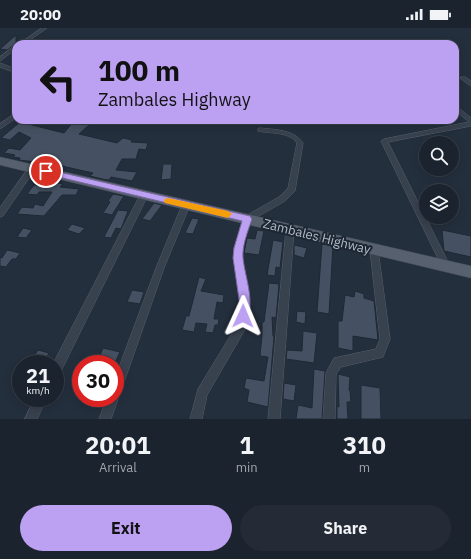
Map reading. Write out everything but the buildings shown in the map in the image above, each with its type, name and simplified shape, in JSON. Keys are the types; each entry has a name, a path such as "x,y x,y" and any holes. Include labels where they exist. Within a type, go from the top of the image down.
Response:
{"main road":[{"name":"Zambales Highway","path":"0,161 471,272"}],"street":[{"path":"27,40 45,28"},
{"path":"0,59 12,50"},
{"path":"0,65 12,70"},
{"path":"463,78 471,84"},
{"path":"459,111 471,123"},
{"path":"0,128 12,118"},
{"path":"446,266 384,141 471,123"},
{"path":"196,419 202,392 242,326 245,306 238,248 247,219 282,199 292,189 300,143 297,138 291,134 260,130"},
{"path":"0,214 32,168"},
{"path":"63,355 144,195"},
{"path":"124,368 160,268 186,205"},
{"path":"274,419 290,230"},
{"path":"329,419 331,373 338,362 379,353 386,340 374,250"},
{"path":"31,419 37,407"},
{"path":"105,419 110,407"}],"slow traffic":[{"path":"168,201 228,214"}],"route":[{"path":"46,171 247,219 238,248 245,306 243,316"}]}
